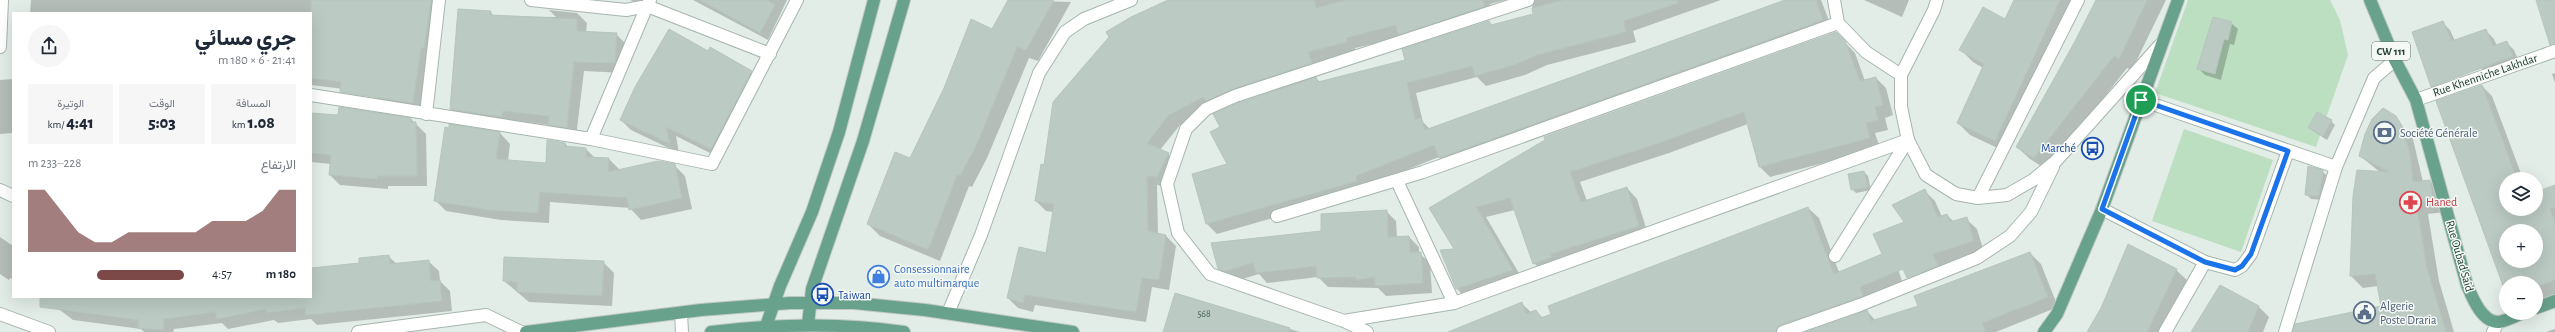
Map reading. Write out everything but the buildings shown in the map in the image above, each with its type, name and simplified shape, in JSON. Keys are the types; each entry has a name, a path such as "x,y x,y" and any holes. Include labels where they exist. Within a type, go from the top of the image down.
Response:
{"main road":[{"path":"766,326 773,305 812,212 839,132 874,0"},
{"path":"808,324 812,289 864,141 904,0"},
{"path":"2044,332 2057,314 2102,209 2160,45 2178,0"},
{"name":"CW 111","path":"2370,0 2395,60 2416,100"},
{"name":"Rue Oubad Saïd","path":"2416,100 2467,285 2482,313 2490,319 2495,327"},
{"path":"2543,305 2555,301"},
{"path":"526,332 681,313 810,303 883,304 1073,332"},
{"name":"CW 111","path":"2495,327 2509,320"},
{"path":"711,332 766,326 808,324 904,332"}],"street":[{"path":"2,0 5,47"},
{"path":"426,114 439,0"},
{"path":"531,0 626,10 649,3 770,54"},
{"path":"312,95 591,139 712,164 797,0"},
{"path":"948,314 981,235 1039,73 1065,32 1108,5 1131,0"},
{"path":"1367,332 1344,321 1210,274 1178,233 1167,184 1186,129 1206,109 1235,96 1528,0"},
{"path":"1834,0 1838,23 1866,52 1901,75"},
{"path":"1937,0 1934,10 1901,75 1901,107 1908,140 1926,175 1956,194 1978,198 2007,195 2033,180 2055,162 2160,45"},
{"path":"1978,198 2078,0"},
{"path":"591,139 649,3"},
{"path":"1277,216 1398,181 1838,23"},
{"name":"Rue Khenniche Lakhdar","path":"2416,100 2555,51"},
{"path":"2285,332 2336,167 2374,78 2395,60"},
{"path":"2141,100 2336,167"},
{"path":"1344,321 1454,303 1908,140"},
{"path":"1836,256 1908,140"},
{"path":"2102,209 2205,262 2235,270 2242,266 2251,254 2288,151"},
{"path":"1783,332 1860,305 1977,258 2010,236 2031,212 2055,162"},
{"path":"1398,181 1454,303"},
{"path":"0,190 12,196"},
{"path":"2165,332 2205,262"},
{"path":"681,313 682,332"},
{"path":"0,314 49,332"},
{"path":"358,332 486,315 521,332"}],"green space":[{"path":"2188,0 2330,0 2340,20 2348,55 2316,147 2155,93"},
{"path":"2184,129 2273,160 2241,252 2152,221"}],"place":[{"name":"Société Générale","path":"2384,133"},
{"name":"Marché","path":"2092,148"},
{"name":"Haned","path":"2410,202"},
{"name":"Consessionnaire auto multimarque","path":"879,276"},
{"name":"Taiwan","path":"823,295"},
{"name":"Algerie Poste Draria","path":"2364,313"}],"route":[{"path":"2141,100 2288,151 2251,254 2242,266 2235,270 2205,262 2102,209 2141,100"}]}
